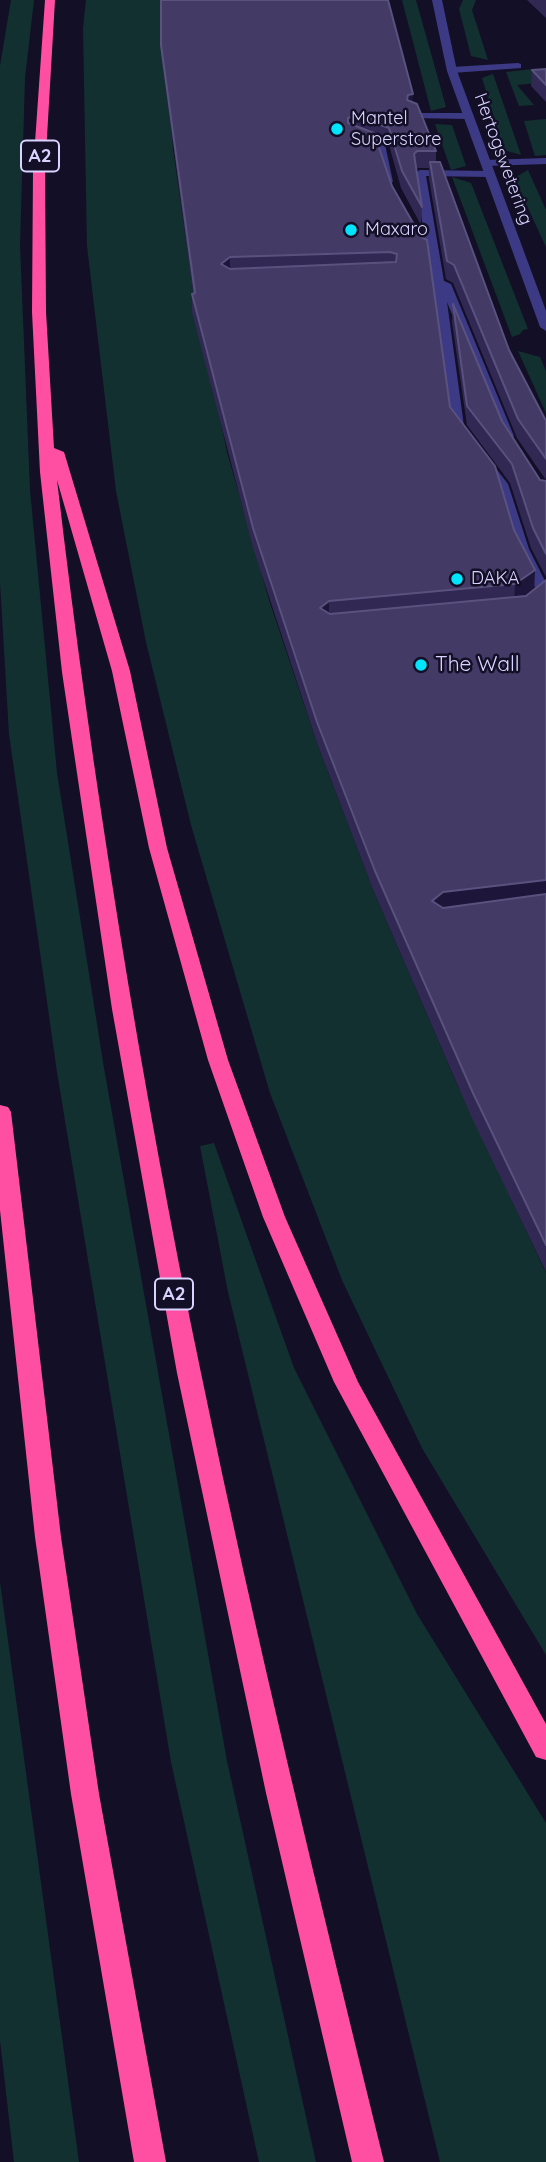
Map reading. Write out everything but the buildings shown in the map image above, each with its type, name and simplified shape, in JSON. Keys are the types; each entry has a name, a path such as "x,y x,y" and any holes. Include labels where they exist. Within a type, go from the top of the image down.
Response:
{"highway":[{"name":"A2","path":"50,0 38,172 39,312 48,472 71,672 122,1009 189,1373 281,1793 368,2162"},
{"name":"A2","path":"45,415 121,671 158,848 215,1047 274,1217 346,1382 546,1749"},
{"path":"0,1112 48,1537 86,1794 150,2162"}],"street":[{"name":"Hertogswetering","path":"437,0 452,70 546,327"},
{"path":"452,70 518,66"},
{"path":"413,115 468,116"},
{"path":"354,138 381,146 393,190"},
{"path":"519,611 544,592 522,549 502,484 458,426 420,173 546,161"},
{"path":"415,231 434,260 516,450"}],"green space":[{"path":"11,0 34,0 25,78 20,245 30,490 57,773 104,1068 227,1761 316,2162 259,2162 171,1762 57,1072 9,734 0,582 0,66"},
{"path":"86,0 163,0 173,149 193,289 227,452 269,600 317,743 374,892 457,1084 546,1273 546,1655 422,1448 342,1280 270,1093 191,825 146,642 116,491 87,246 83,28"},
{"path":"402,0 416,0 446,107 431,111"},
{"path":"463,0 476,0 472,10 488,60 471,56 459,9"},
{"path":"533,69 546,82 517,85 534,105 519,106 506,72"},
{"path":"493,74 521,155 504,150 482,78"},
{"path":"546,119 546,155 535,156 524,121"},
{"path":"435,124 452,125 466,166 451,170"},
{"path":"528,170 546,210 546,247 514,178"},
{"path":"452,177 471,183 528,329 520,334 512,337"},
{"path":"518,351 540,357 546,371 546,413"},
{"path":"214,1143 294,1368 417,1614 546,1823 546,2162 440,2162 228,1292 200,1146"},
{"path":"0,1582 79,2162 14,2162 0,2040"}],"place":[{"name":"Mantel Superstore","path":"337,129"},
{"name":"Maxaro","path":"351,230"},
{"name":"DAKA","path":"457,579"},
{"name":"The Wall","path":"421,665"}]}
